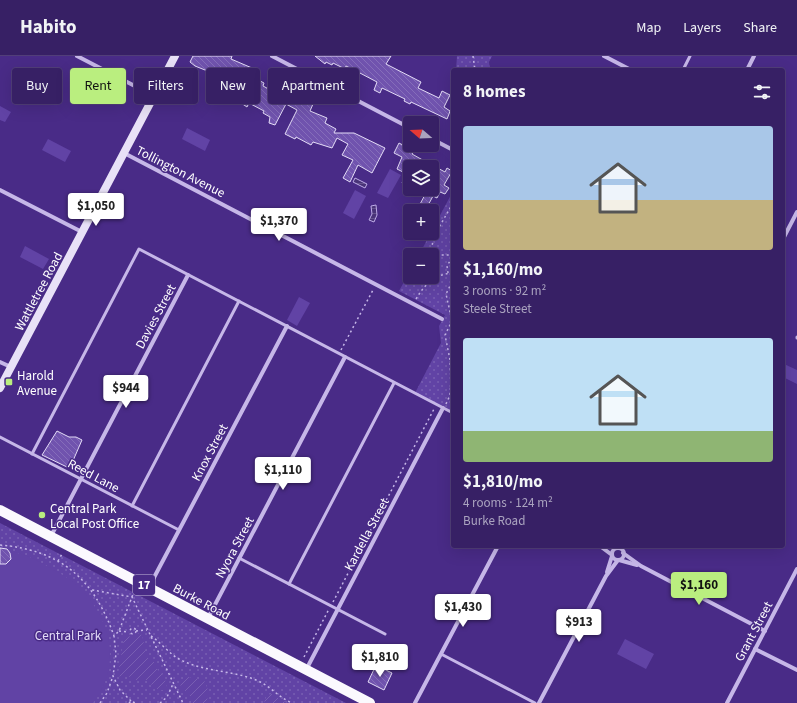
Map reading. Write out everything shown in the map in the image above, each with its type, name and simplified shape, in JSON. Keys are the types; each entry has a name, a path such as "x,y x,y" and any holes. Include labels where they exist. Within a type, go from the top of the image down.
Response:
{"main road":[{"name":"Wattletree Road","path":"169,68 175,56"},
{"name":"Wattletree Road","path":"0,388 150,104"},
{"name":"Burke Road","path":"0,510 367,702"}],"street":[{"path":"76,56 134,86"},
{"path":"272,56 403,124"},
{"path":"604,56 627,68"},
{"path":"748,68 754,56"},
{"path":"439,143 451,149"},
{"name":"Tollington Avenue","path":"124,153 376,283 442,319"},
{"path":"0,190 82,232"},
{"path":"785,235 797,212"},
{"name":"Davies Street","path":"51,536 188,275"},
{"name":"Knox Street","path":"149,588 287,326"},
{"name":"Nyora Street","path":"208,618 345,357"},
{"path":"0,362 11,367"},
{"name":"Kardella Street","path":"306,670 444,408"},
{"path":"415,703 497,548"},
{"path":"602,548 619,560 641,566"},
{"path":"539,703 606,576 612,552 616,548"},
{"path":"618,548 641,566 765,631"},
{"path":"606,576 619,560 624,548"},
{"name":"Grant Street","path":"727,703 797,569"},
{"path":"755,649 797,670"}],"lane":[{"path":"684,68 690,56"},
{"path":"32,454 139,249 451,412"},
{"path":"132,506 239,301"},
{"path":"289,584 394,383"},
{"name":"Reed Lane","path":"0,437 179,530"},
{"path":"240,558 385,634"},
{"path":"441,654 535,703"}],"path":[{"path":"474,56 476,68"},
{"path":"432,248 434,236 451,206"},
{"path":"439,255 451,255"},
{"path":"439,276 448,273 447,266 451,259"},
{"path":"339,353 376,283"},
{"path":"413,304 428,284"},
{"path":"451,284 446,294 451,314"},
{"path":"444,408 450,395 450,360 445,335 451,320"},
{"path":"304,657 437,404"},
{"path":"0,545 24,548 58,561 79,576 92,590 106,614 114,636 116,654 113,676 107,693 100,703"},
{"path":"58,561 62,554"},
{"path":"114,636 119,631 139,582"},
{"path":"92,590 132,597"},
{"path":"132,597 183,703"},
{"path":"129,632 132,628 136,632"},
{"path":"119,631 129,632 132,634 147,630"},
{"path":"151,636 165,646 177,658 212,671 230,672 264,683 284,700 292,703"},
{"path":"113,676 120,690 130,702 135,703"},
{"path":"160,703 167,697 174,683"}],"green space":[{"path":"457,56 492,56 489,62 490,68 456,68"},
{"path":"0,106 11,112 5,122 0,120"},
{"path":"187,128 210,140 205,151 182,139"},
{"path":"48,139 71,151 65,162 42,150"},
{"path":"390,169 401,175 388,198 377,193"},
{"path":"355,190 366,196 354,219 343,213"},
{"path":"451,195 451,412 415,393 441,343 439,326 445,315 399,291 403,284 439,284 439,248 423,248 427,240 439,240 439,217"},
{"path":"25,246 49,259 43,269 20,257"},
{"path":"299,297 310,303 297,326 287,320"},
{"path":"785,364 797,370 797,384 785,378"},
{"name":"Central Park","path":"0,523 346,703 0,703"},
{"path":"0,551 16,553 29,557 41,562 66,577 79,587 99,614 106,629 110,659 108,674 93,703 0,703"},
{"path":"137,633 142,635 147,657 154,662 156,668 164,676 167,687 164,690 158,690 146,680 134,680 127,675 120,677 118,674 124,638 125,636 135,637"},
{"path":"625,639 654,654 646,669 617,654"},
{"path":"188,677 204,680 208,690 207,703 192,703 190,695 181,687 180,684"},
{"path":"272,694 287,703 264,703 267,695"}],"shaded area":[{"path":"355,178 367,184 365,188 353,182"},
{"path":"376,205 377,215 374,222 369,220 372,214 371,206"}],"building":[{"path":"193,56 232,56 231,59 252,68 206,68 206,70 195,66 190,62"},
{"path":"315,56 391,56 386,64 421,82 418,88 439,98 442,91 450,95 444,107 450,111 447,119 411,102 410,104 404,101 405,99 382,88 380,93 374,90 377,82 359,73 359,68 350,68 346,66 345,68 343,68 333,63 332,65 326,62 325,64"},
{"path":"260,81 264,83 263,86 268,89 268,104 286,104 275,125 269,123 270,117 263,113 264,111 251,104 260,104"},
{"path":"286,104 313,104 310,111 327,118 325,123 336,129 334,133 354,133 385,148 372,173 358,165 350,182 343,178 353,160 342,155 348,144 337,138 332,148 313,142 311,145 296,137 295,139 285,134 297,110"},
{"path":"399,143 403,145 403,152 413,152 412,154 423,160 403,160 403,172 397,169 402,157 394,153"},
{"path":"447,168 451,170 451,173 444,185 449,188 445,194 440,192 439,194 439,169 445,172"},
{"path":"424,196 433,196 429,204 420,204"},
{"path":"57,431 69,437 76,437 82,440 72,463 67,467 42,455"},
{"path":"0,548 7,549 10,553 11,559 6,564 0,564"},
{"path":"376,665 392,673 384,690 368,682"}],"place":[{"name":"Harold Avenue","path":"9,382"},
{"name":"Central Park Local Post Office","path":"42,515"}]}
